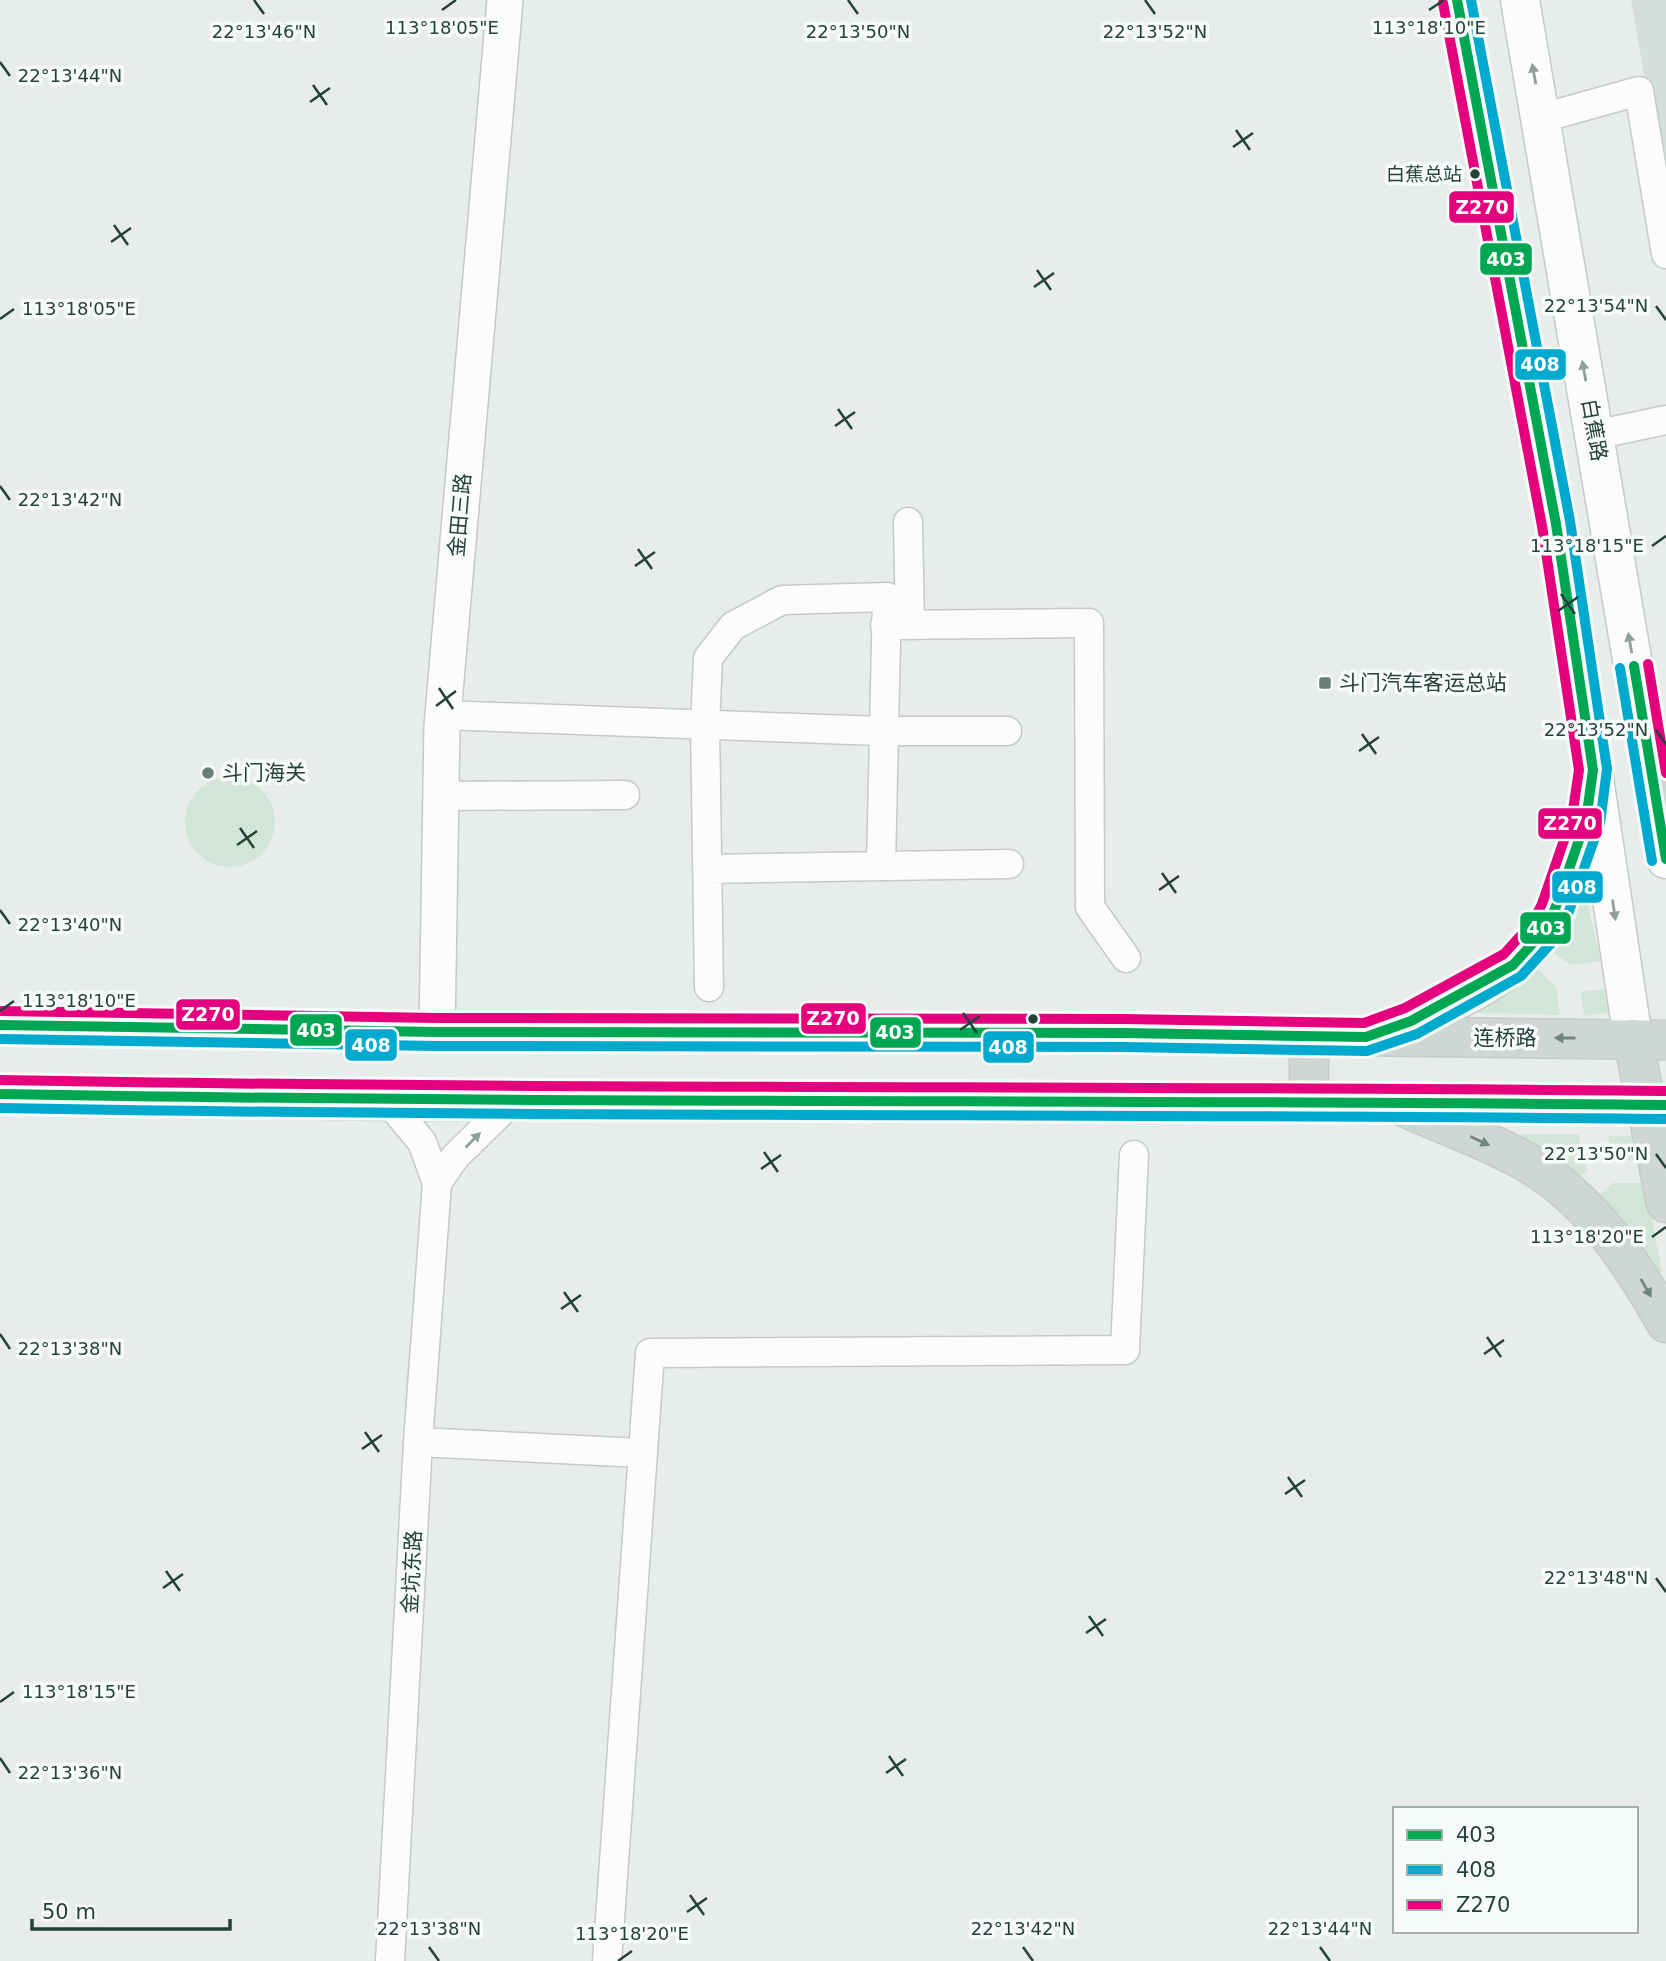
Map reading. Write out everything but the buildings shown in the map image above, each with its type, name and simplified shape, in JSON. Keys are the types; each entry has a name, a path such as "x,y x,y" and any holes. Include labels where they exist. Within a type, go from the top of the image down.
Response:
{"main road":[{"path":"1457,0 1556,524 1593,770 1650,1039 1666,1203"},
{"name":"白蕉路","path":"1520,0 1595,435 1658,776 1666,859"},
{"path":"1366,1037 1411,1021 1452,1000 1513,965 1531,947 1544,931 1572,865 1586,820 1593,770"},
{"name":"连桥路","path":"0,1025 437,1032 1124,1033 1650,1039"},
{"path":"1309,1037 1309,1101"},
{"path":"0,1094 388,1101 1309,1101 1656,1104"},
{"path":"1395,1102 1529,1164 1570,1195 1608,1232 1641,1279 1666,1324"}],"street":[{"name":"金田三路","path":"437,1032 443,715 505,0"},
{"path":"1542,118 1639,92 1666,254"},
{"path":"1595,435 1666,420"},
{"path":"880,866 881,731 898,625 908,522"},
{"path":"709,988 705,724 708,658 733,626 782,600 887,597 898,625"},
{"path":"898,625 1089,623 1090,907 1126,958"},
{"path":"443,715 881,731 1007,731"},
{"path":"440,796 625,795"},
{"path":"707,869 1009,864"},
{"name":"金坑东路","path":"388,1101 422,1142 437,1183 418,1442 390,1961"},
{"path":"437,1183 455,1157 512,1101"},
{"path":"607,1961 650,1353 1125,1350 1134,1155"},
{"path":"418,1442 642,1453"}],"shaded area":[{"path":"1631,0 1666,0 1666,202"}],"green space":[{"path":"230,777 247,780 262,790 272,805 275,822 272,839 262,854 247,864 230,867 213,864 198,854 188,839 185,822 188,805 198,790 213,780"},
{"path":"1582,880 1601,961 1571,965 1545,947"},
{"path":"1532,963 1556,987 1560,1015 1477,1013 1476,1005"},
{"path":"1604,989 1608,1013 1584,1016 1581,992"},
{"path":"1578,1134 1587,1170 1576,1182 1508,1135"},
{"path":"1608,1136 1633,1136 1637,1161 1612,1159"},
{"path":"1613,1183 1645,1183 1662,1272 1652,1274 1596,1198"}],"transit line":[{"name":"403","path":"0,1025 437,1032 1124,1033 1366,1037 1411,1021 1513,965 1544,931 1555,909 1586,820 1593,770 1556,524 1457,0"},
{"name":"408","path":"0,1039 437,1046 1124,1047 1367,1051 1417,1034 1521,976 1555,939 1568,914 1600,823 1607,769 1570,521 1471,0"},
{"name":"Z270","path":"0,1011 437,1018 1124,1019 1364,1023 1405,1008 1504,954 1532,923 1542,904 1572,817 1579,770 1542,526 1443,3"},
{"name":"Z270","path":"1648,664 1666,773"},
{"name":"403","path":"1634,666 1666,859"},
{"name":"408","path":"1620,668 1652,861"},
{"name":"Z270","path":"0,1080 416,1085 1666,1091"},
{"name":"403","path":"0,1094 416,1099 1666,1105"},
{"name":"408","path":"0,1108 416,1113 1666,1119"}],"place":[{"name":"白蕉总站","path":"1475,174"},
{"name":"斗门汽车客运总站","path":"1325,683"},
{"name":"斗门海关","path":"208,773"}]}
